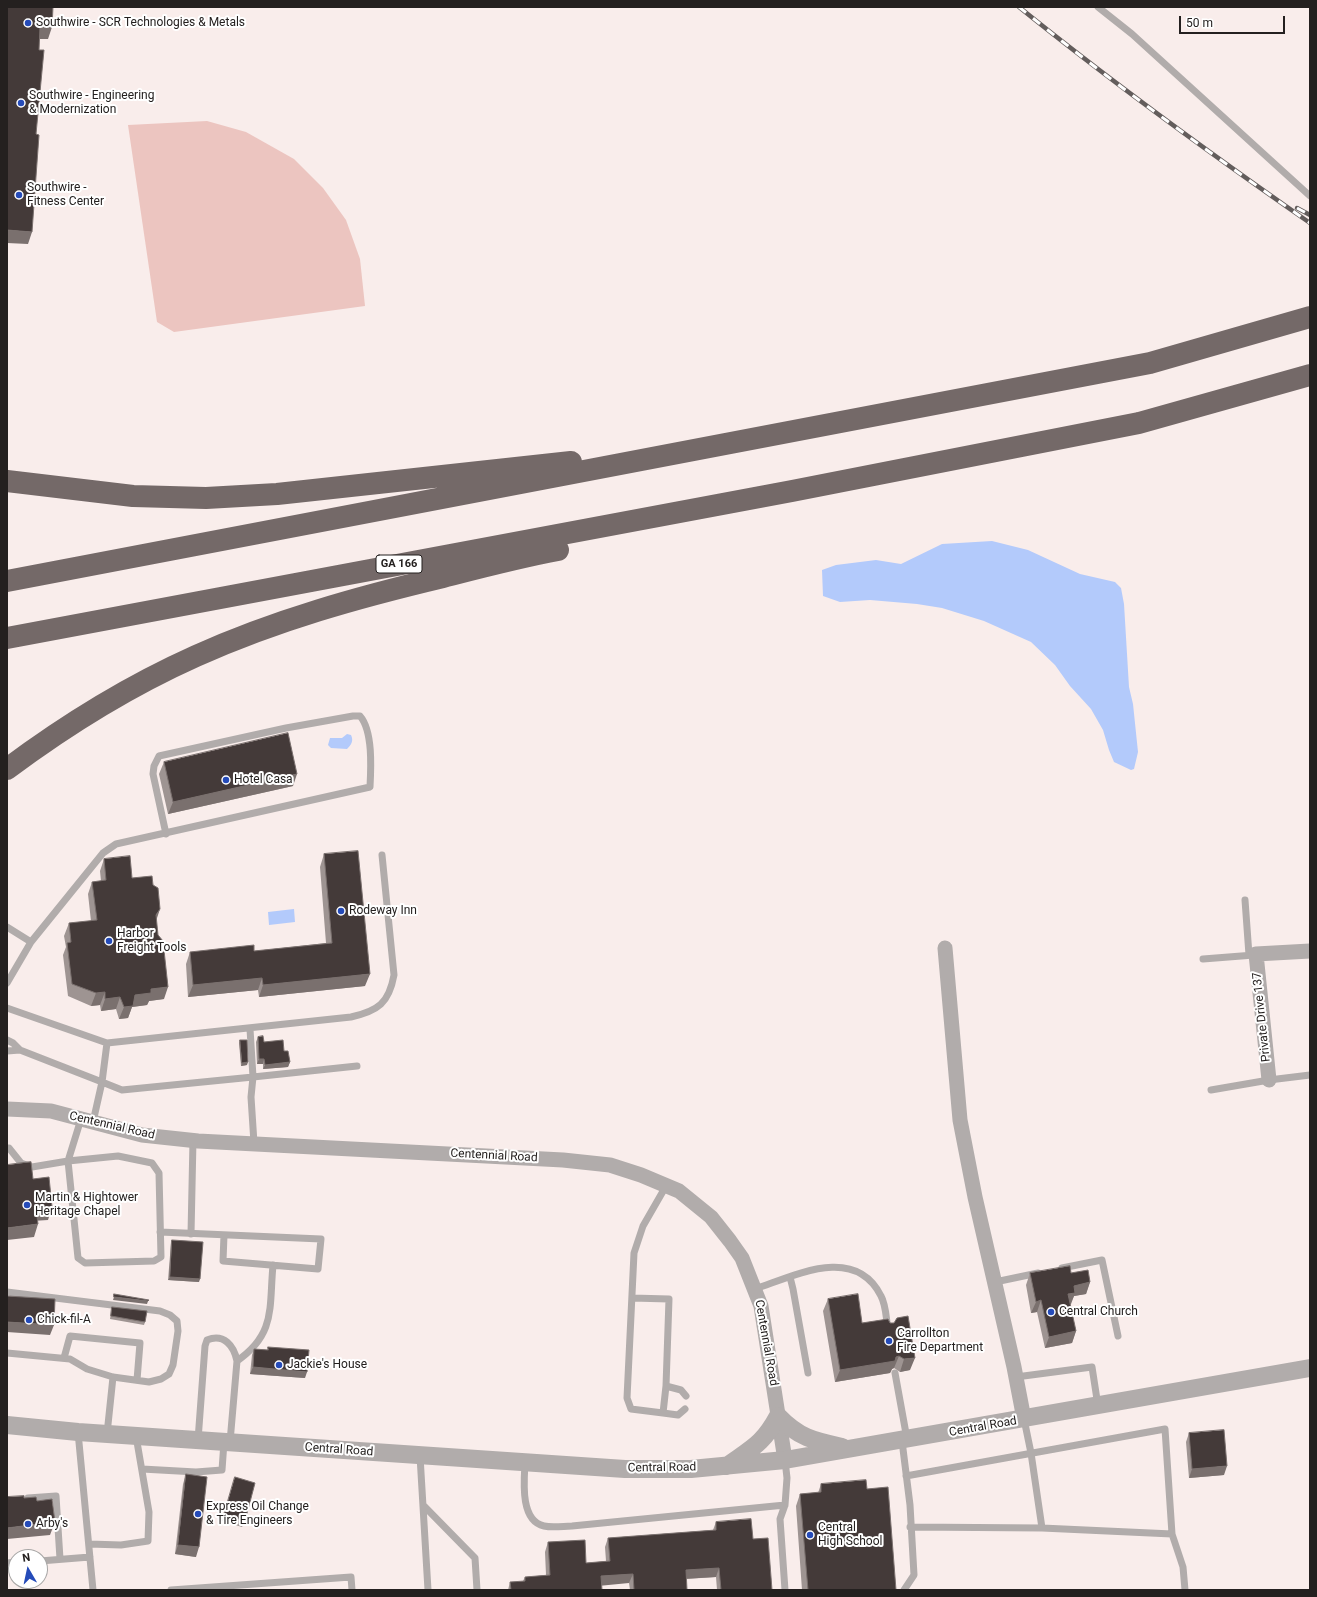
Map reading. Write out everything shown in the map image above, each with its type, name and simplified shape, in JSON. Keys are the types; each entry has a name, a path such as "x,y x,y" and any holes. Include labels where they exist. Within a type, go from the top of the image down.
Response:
{"highway":[{"path":"7,581 1150,363 1310,318"},
{"path":"7,769 58,732 145,681 196,656 284,620 372,594 538,554 705,520 792,491 1139,423 1310,374"},
{"path":"7,481 133,496 206,498 277,494 548,463 664,455"},
{"name":"GA 166","path":"7,638 792,491"}],"street":[{"path":"945,948 960,1120 975,1197 1016,1377 1024,1419"},
{"path":"1253,955 1310,951"},
{"name":"Private Drive 137","path":"1253,955 1269,1080"},
{"name":"Centennial Road","path":"7,1109 51,1111 142,1135 193,1140 563,1160 610,1165 642,1175 679,1191 710,1217 742,1258 755,1289 761,1306 785,1460"},
{"name":"Central Road","path":"7,1425 78,1432 625,1469 726,1466 785,1460 905,1441 1310,1368"},
{"path":"726,1466 760,1443 778,1416 789,1428 807,1439 850,1450"}],"lane":[{"path":"1098,7 1132,34 1310,196"},
{"path":"7,983 31,942 103,853 116,844 166,834 370,787 372,754 363,720 360,716 353,716 286,728 159,756 154,766 153,774 166,834"},
{"path":"7,1008 107,1043 250,1029 351,1017 363,1014 385,1002 391,991 394,975 382,855"},
{"path":"1203,959 1253,955 1245,900"},
{"path":"7,927 31,942"},
{"path":"250,1029 253,1078 251,1097 254,1144"},
{"path":"7,1040 13,1043 20,1050 122,1090 253,1078 357,1066"},
{"path":"7,1148 9,1148 20,1163 32,1167 68,1161 118,1156 152,1163 159,1173 161,1257 154,1261 86,1262 78,1258 68,1161 87,1120 102,1082 107,1043"},
{"path":"7,1051 20,1050"},
{"path":"1211,1090 1310,1075"},
{"path":"191,1234 193,1140"},
{"path":"666,1186 644,1226 634,1253 628,1404 631,1409 678,1415 685,1409"},
{"path":"160,1232 321,1239 318,1269 223,1261 224,1235"},
{"path":"995,1282 1102,1260 1118,1336"},
{"path":"237,1361 248,1354 263,1338 268,1326 273,1265"},
{"path":"755,1289 828,1266 843,1267 859,1272 872,1284 881,1296 888,1331"},
{"path":"790,1277 808,1373"},
{"path":"7,1292 160,1311 170,1315 177,1321 178,1331 174,1365 169,1374 161,1379 149,1382 113,1377 87,1369 70,1359 7,1353"},
{"path":"632,1298 669,1299 666,1386 663,1413"},
{"path":"64,1358 70,1336 140,1343 137,1380"},
{"path":"142,1469 196,1472 222,1470 237,1361 235,1351 230,1343 222,1338 212,1338 206,1340 198,1440"},
{"path":"1016,1377 1092,1367 1098,1407"},
{"path":"895,1372 905,1441 906,1476 910,1505 910,1527 914,1575 904,1590"},
{"path":"107,1434 113,1377"},
{"path":"666,1386 681,1390 686,1396"},
{"path":"1024,1419 1031,1453 1042,1528"},
{"path":"906,1476 1165,1429 1172,1534 1183,1567 1185,1590"},
{"path":"78,1432 93,1590"},
{"path":"89,1544 121,1544 148,1541 150,1512 136,1436"},
{"path":"420,1456 428,1590"},
{"path":"785,1460 787,1478 786,1505 780,1519 785,1590"},
{"path":"525,1463 524,1490 526,1506 533,1519 543,1526 572,1526 786,1505"},
{"path":"21,1499 56,1496 60,1559"},
{"path":"424,1506 475,1558 477,1590"},
{"path":"910,1527 1042,1528 1172,1534"},
{"path":"48,1560 90,1557"},
{"path":"171,1590 351,1578 352,1590"}],"shaded area":[{"path":"207,121 246,132 294,159 323,188 346,220 360,259 365,306 174,332 157,322 128,125"}],"water":[{"path":"992,541 1028,550 1080,574 1115,582 1121,588 1124,604 1129,687 1133,704 1138,752 1134,769 1131,770 1114,762 1103,730 1091,709 1070,686 1055,665 1031,642 984,621 942,608 917,604 870,600 840,602 823,596 822,570 836,565 876,560 901,564 942,544"},
{"path":"347,734 351,735 352,741 347,749 331,748 328,745 330,738 342,738"},
{"path":"294,909 295,922 269,925 268,912"}],"building":[{"path":"7,7 53,7 52,27 40,27 39,50 44,50 36,134 39,135 32,232 7,230"},
{"name":"Hotel Casa","path":"288,733 297,774 173,802 164,762"},
{"name":"Rodeway Inn","path":"358,851 370,974 263,985 262,978 193,985 190,952 254,945 254,951 332,943 324,854"},
{"name":"Harbor Freight Tools","path":"130,856 132,878 152,876 153,885 158,888 160,909 156,915 158,935 163,941 168,987 151,989 151,993 135,995 133,1006 124,1007 120,997 105,999 105,992 96,993 72,984 67,943 71,942 69,923 97,920 92,882 106,880 104,859"},
{"path":"263,1036 264,1042 283,1040 284,1051 288,1051 290,1062 265,1065 264,1059 259,1059 258,1037"},
{"path":"240,1040 247,1040 248,1062 242,1063"},
{"name":"Martin & Hightower Heritage Chapel","path":"31,1162 33,1179 49,1177 52,1207 36,1209 38,1224 7,1228 7,1165"},
{"path":"172,1240 203,1242 200,1279 170,1277"},
{"name":"Central Church","path":"1070,1266 1071,1273 1088,1270 1090,1282 1074,1286 1075,1293 1068,1294 1076,1331 1049,1337 1041,1300 1036,1302 1030,1273"},
{"path":"114,1294 149,1300 114,1297"},
{"name":"Carrollton Fire Department","path":"858,1294 862,1323 888,1319 890,1323 894,1323 897,1318 908,1316 915,1358 904,1359 899,1356 896,1357 895,1361 840,1370 828,1299"},
{"name":"Chick-fil-A","path":"7,1296 55,1299 54,1325 7,1322"},
{"path":"112,1307 147,1311 145,1322 111,1316"},
{"name":"Jackie's House","path":"268,1347 309,1350 307,1372 253,1367 254,1349 268,1350"},
{"path":"1224,1430 1227,1466 1192,1469 1189,1433"},
{"path":"186,1474 207,1477 199,1547 178,1545"},
{"path":"235,1477 255,1483 245,1521 224,1515"},
{"path":"866,1480 867,1489 888,1487 896,1590 808,1590 800,1494 821,1492 821,1484"},
{"path":"24,1496 24,1498 36,1497 37,1501 52,1499 55,1522 7,1528 7,1497"},
{"path":"751,1519 753,1539 768,1538 772,1590 721,1590 719,1568 686,1570 687,1590 634,1590 633,1574 601,1576 602,1590 511,1590 510,1582 525,1581 525,1577 550,1575 548,1542 585,1540 586,1563 610,1561 608,1538 716,1530 716,1522"}],"railway":[{"path":"1019,7 1163,118 1310,223"},
{"path":"1297,208 1310,215"}],"place":[{"name":"Southwire - SCR Technologies & Metals","path":"28,23"},
{"name":"Southwire - Engineering & Modernization","path":"21,103"},
{"name":"Southwire - Fitness Center","path":"19,195"},
{"name":"Hotel Casa","path":"226,780"},
{"name":"Rodeway Inn","path":"341,911"},
{"name":"Harbor Freight Tools","path":"109,941"},
{"name":"Martin & Hightower Heritage Chapel","path":"27,1205"},
{"name":"Central Church","path":"1051,1312"},
{"name":"Chick-fil-A","path":"29,1320"},
{"name":"Carrollton Fire Department","path":"889,1341"},
{"name":"Jackie's House","path":"279,1365"},
{"name":"Express Oil Change & Tire Engineers","path":"198,1514"},
{"name":"Arby's","path":"28,1524"},
{"name":"Central High School","path":"810,1535"}]}
